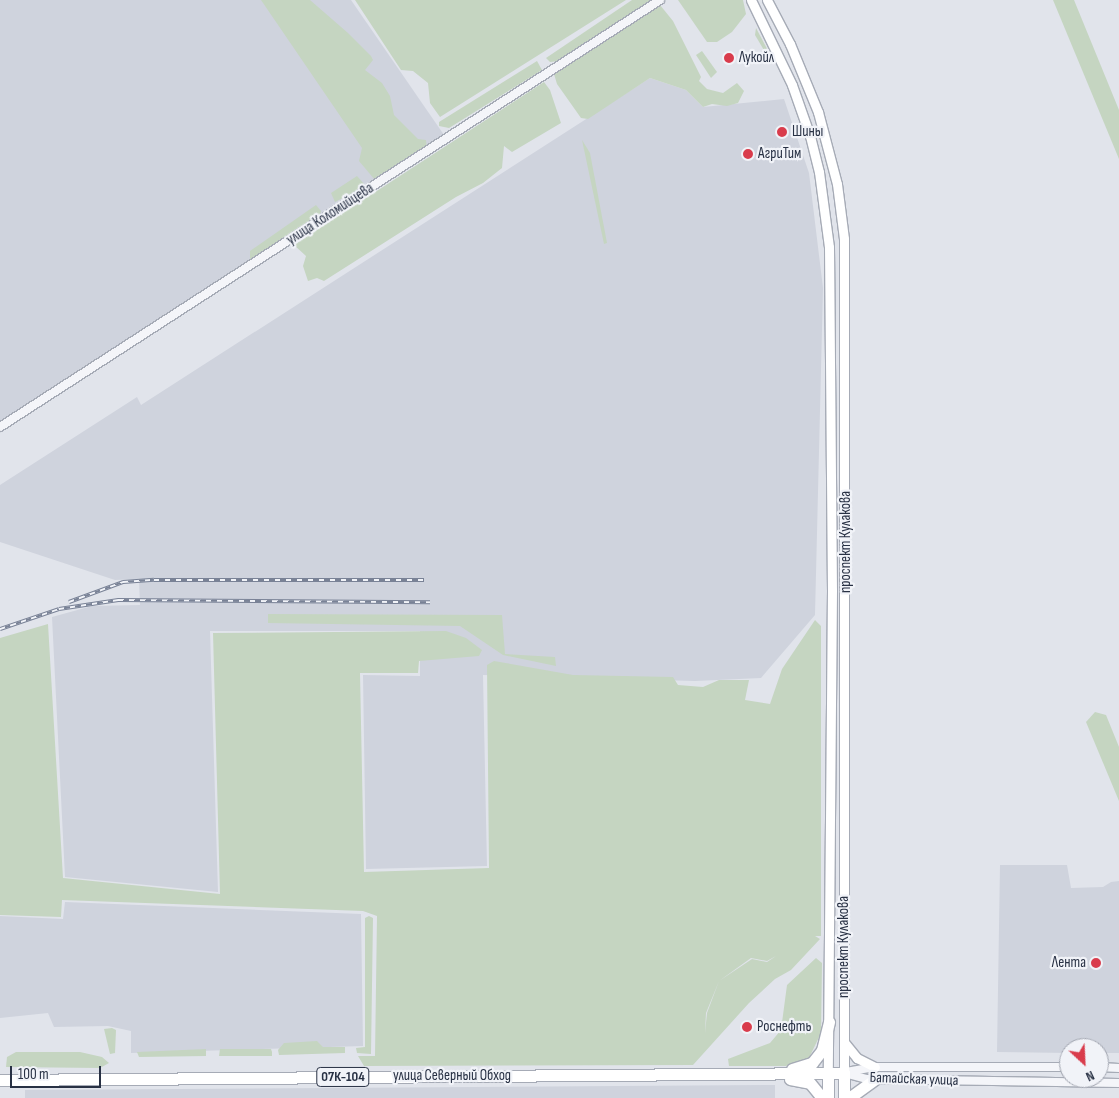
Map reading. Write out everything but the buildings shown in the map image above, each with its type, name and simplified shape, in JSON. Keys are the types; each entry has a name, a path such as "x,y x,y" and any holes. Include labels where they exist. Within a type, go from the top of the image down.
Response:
{"highway":[{"path":"780,1074 812,1063 822,1050 829,1022"},
{"name":"проспект Кулакова","path":"828,1073 828,1098"},
{"name":"улица Северный Обход","path":"0,1080 844,1073"},
{"name":"проспект Кулакова","path":"844,1073 844,1098"},
{"path":"780,1074 786,1079 810,1083 822,1098"},
{"path":"849,1098 875,1079"}],"main road":[{"name":"проспект Кулакова","path":"751,0 792,85 810,136 820,180 829,247 832,590 828,1073"},
{"name":"проспект Кулакова","path":"767,0 802,70 823,127 837,184 844,239 844,1073"},
{"path":"844,1042 857,1058 875,1067"}],"street":[{"name":"улица Коломийцева","path":"0,427 660,0"},
{"path":"771,0 777,18"},
{"path":"989,1066 989,1081"},
{"name":"Батайская улица","path":"844,1073 875,1067 1059,1067"},
{"name":"Батайская улица","path":"844,1073 875,1079 1059,1082"}],"shaded area":[{"path":"0,0 351,0 444,135 0,422"},
{"path":"650,78 686,90 703,107 784,99 809,173 823,288 815,615 761,678 695,681 483,675 487,866 366,869 363,675 420,676 420,631 210,631 218,892 65,877 52,617 92,606 140,605 139,579 115,580 0,542 0,485 137,397 141,405"},
{"path":"1000,865 1067,865 1071,888 1103,887 1111,882 1119,881 1119,1053 1109,1053 1109,1038 1059,1038 1059,1053 997,1052"},
{"path":"65,902 361,914 363,1046 131,1053 131,1031 108,1026 54,1027 48,1013 0,1018 0,916 63,919"},
{"path":"775,1085 775,1098 25,1098 25,1090"}],"green space":[{"path":"261,0 310,0 348,33 371,56 373,60 365,70 382,83 390,96 394,115 418,139 426,140 427,150 375,180 359,161 362,148"},
{"path":"355,0 626,0 440,117 430,103 428,83 413,71 401,70"},
{"path":"632,0 656,0 560,61 550,62 546,58"},
{"path":"678,0 743,0 746,14 732,32 717,42 707,42"},
{"path":"1053,0 1074,0 1119,110 1119,159"},
{"path":"660,5 673,21 701,77 699,81 707,89 723,93 737,83 744,91 738,103 727,106 712,104 703,107 686,90 650,78 588,119 581,118 557,84 554,74"},
{"path":"756,28 774,62 772,64 755,35"},
{"path":"702,51 717,72 711,78 696,55"},
{"path":"537,61 542,70 449,128 439,126 439,122"},
{"path":"544,82 550,90 561,123 512,152 504,146 502,168 483,183 456,197 324,281 317,278 308,281 303,266 306,256 294,245"},
{"path":"582,140 590,153 607,243 604,244"},
{"path":"357,176 366,186 335,202 331,193"},
{"path":"316,205 321,211 320,216 250,261 250,251"},
{"path":"268,614 502,615 505,654 555,657 556,666 503,655 460,626 268,623"},
{"path":"815,620 821,626 821,936 815,936 820,939 791,970 775,979 749,1003 693,1065 364,1066 358,1056 375,1056 377,916 363,911 62,900 61,917 0,915 0,638 48,624 63,878 220,894 213,633 446,631 466,638 482,650 479,656 419,661 418,673 360,673 364,872 489,868 487,665 494,661 573,675 673,677 678,685 703,687 719,680 749,680 745,700 770,704 782,669","holes":["776,956 767,962 752,959 719,981 751,958 767,961","719,981 707,1013 705,1033 706,1013"]},
{"path":"1095,712 1106,715 1119,747 1119,801 1086,722"},
{"path":"369,916 373,918 371,1054 357,1053 356,1048 365,1047 365,918"},
{"path":"816,958 822,963 821,1033 809,1058 786,1066 729,1066 728,1059 770,1043 781,1030 787,985"},
{"path":"112,1028 116,1030 115,1053 110,1054 104,1029"},
{"path":"317,1041 323,1047 345,1047 345,1053 279,1055 278,1050 284,1043"},
{"path":"206,1049 206,1056 139,1057 137,1052"},
{"path":"220,1049 271,1049 272,1056 219,1056"},
{"path":"16,1052 80,1052 102,1057 109,1063 100,1068 6,1067 7,1057"}],"railway":[{"path":"69,602 123,582 154,580 424,580"},
{"path":"0,629 59,609 118,600 430,602"}],"place":[{"name":"Лукойл","path":"729,58"},
{"name":"Шины","path":"782,132"},
{"name":"АгриТим","path":"748,154"},
{"name":"Лента","path":"1096,963"},
{"name":"Роснефть","path":"747,1027"}]}
